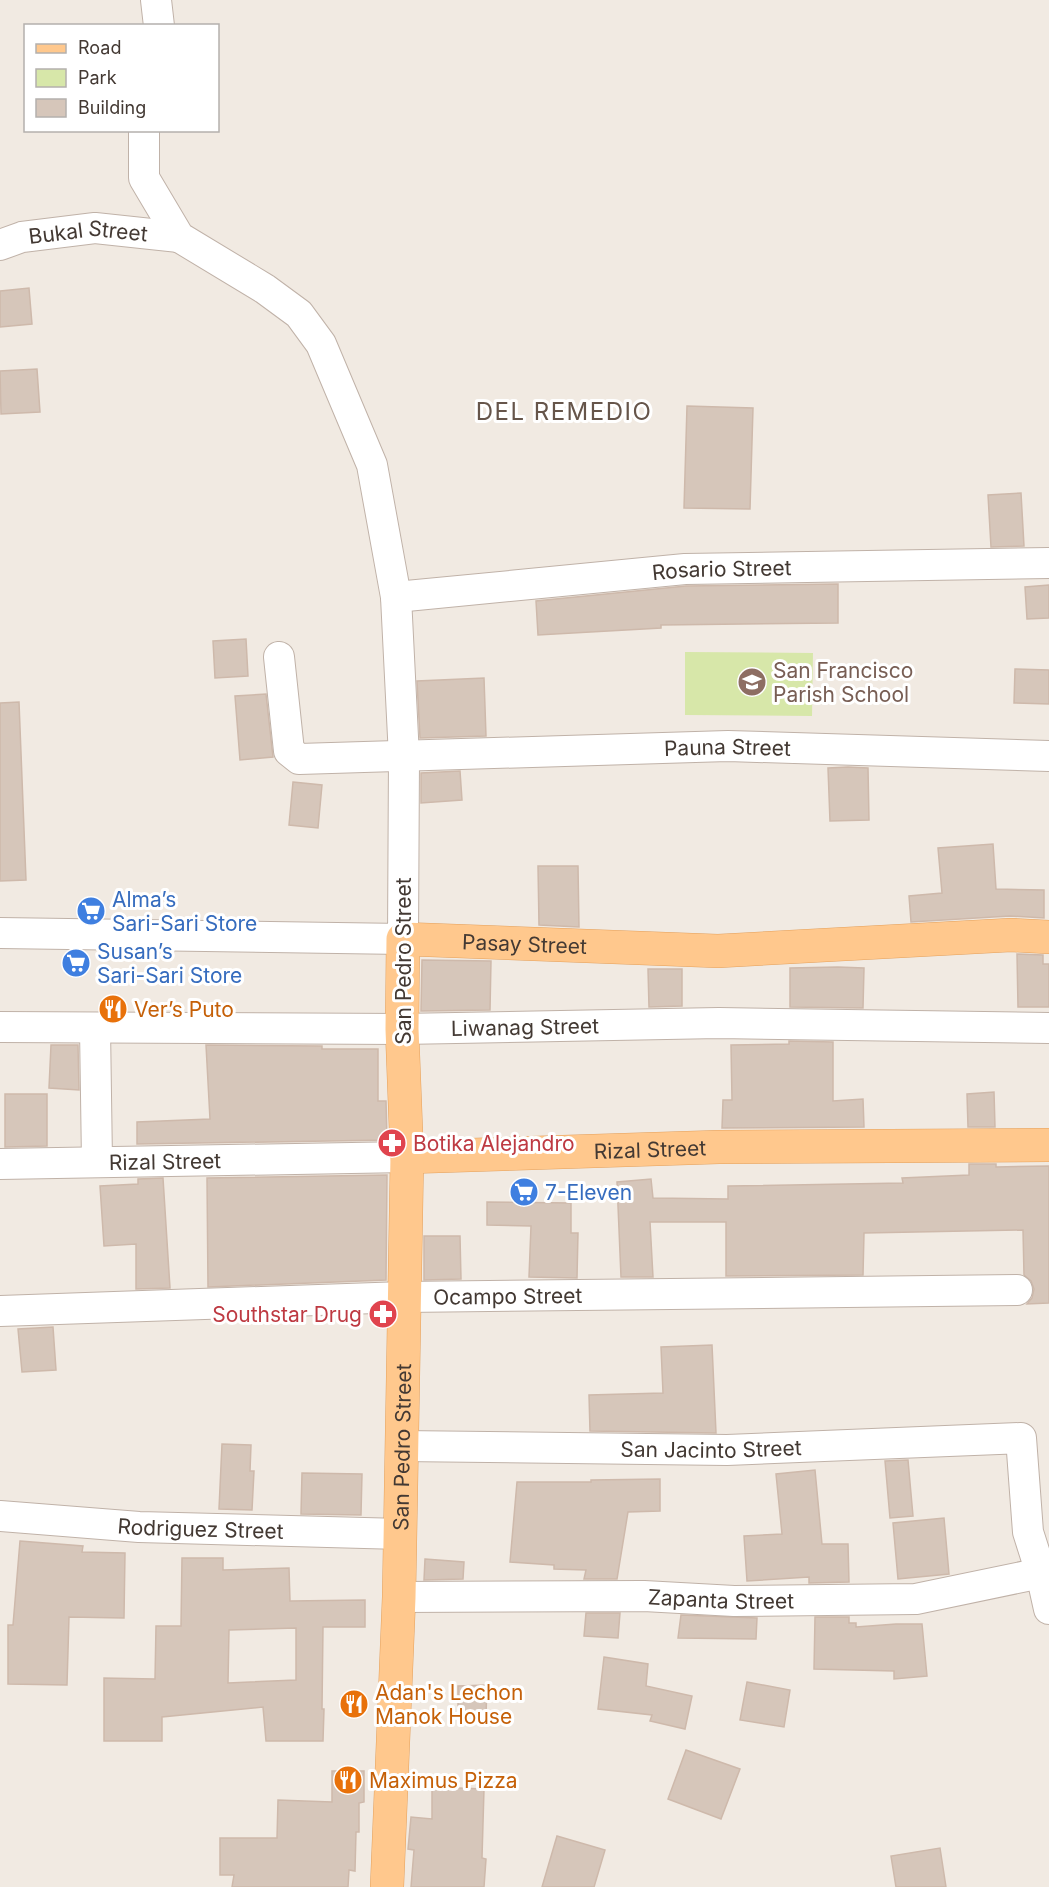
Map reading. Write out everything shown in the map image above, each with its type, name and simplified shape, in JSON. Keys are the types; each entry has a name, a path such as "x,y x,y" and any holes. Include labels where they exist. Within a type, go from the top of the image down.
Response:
{"main road":[{"name":"Pasay Street","path":"403,939 717,951 1011,935 1049,937"},
{"name":"San Pedro Street","path":"387,1887 401,1534 407,1157 402,1029 403,939"},
{"name":"Rizal Street","path":"407,1157 719,1147 1049,1145"}],"street":[{"path":"156,0 159,24"},
{"name":"San Pedro Street","path":"144,132 144,178 179,237 265,289 298,314 321,344 372,465 396,597 404,756 403,939"},
{"name":"Bukal Street","path":"0,245 22,237 95,228 179,237"},
{"name":"Rosario Street","path":"396,597 686,569 1049,563"},
{"name":"Pauna Street","path":"279,657 290,751 299,759 728,746 1049,756"},
{"name":"Pasay Street","path":"0,933 403,939"},
{"name":"Liwanag Street","path":"0,1027 402,1029 718,1023 1049,1028"},
{"path":"95,1028 98,1162"},
{"name":"Rizal Street","path":"0,1164 407,1157"},
{"name":"Ocampo Street","path":"0,1311 404,1297 1017,1290"},
{"name":"San Jacinto Street","path":"401,1446 727,1450 1021,1438 1028,1532 1041,1573"},
{"name":"Rodriguez Street","path":"0,1516 139,1527 401,1534"},
{"path":"1041,1573 1049,1609"},
{"name":"Zapanta Street","path":"399,1597 644,1596 734,1601 916,1599 1041,1573"}],"green space":[{"path":"685,652 813,653 812,716 685,715"}],"building":[{"path":"29,288 32,324 0,327 0,291"},
{"path":"37,369 40,412 1,414 0,371"},
{"path":"687,406 753,408 750,509 684,508"},
{"path":"1021,493 1024,546 991,547 988,495"},
{"path":"838,584 838,623 661,625 661,628 538,635 536,601 686,586"},
{"path":"1049,585 1049,618 1027,619 1025,587"},
{"path":"246,639 248,676 215,678 213,641"},
{"path":"1015,669 1049,670 1049,704 1014,703"},
{"path":"484,678 486,736 420,738 417,681"},
{"path":"266,694 273,757 240,760 235,696"},
{"path":"19,702 26,880 0,881 0,703"},
{"path":"828,768 868,768 869,820 830,821"},
{"path":"460,771 462,800 421,803 421,773"},
{"path":"293,782 322,785 318,828 289,825"},
{"path":"993,844 996,889 1044,890 1044,918 1010,916 911,922 909,896 942,893 938,848"},
{"path":"538,866 578,866 579,927 539,925"},
{"path":"1017,954 1043,955 1043,964 1049,964 1049,1007 1018,1007"},
{"path":"422,960 491,961 490,1010 421,1011"},
{"path":"790,968 864,968 863,1008 790,1007"},
{"path":"648,969 682,969 682,1006 649,1007"},
{"path":"789,1041 833,1042 833,1101 863,1099 864,1127 722,1128 723,1100 732,1100 731,1045 789,1044"},
{"path":"51,1045 78,1045 79,1090 49,1088"},
{"path":"206,1045 378,1049 378,1101 386,1101 387,1140 137,1144 137,1122 210,1119"},
{"path":"994,1092 995,1127 968,1127 967,1094"},
{"path":"5,1094 47,1094 47,1146 5,1147"},
{"path":"969,1164 996,1164 996,1167 1049,1166 1049,1303 1027,1304 1032,1298 1034,1289 1031,1281 1024,1275 1023,1230 864,1233 863,1275 726,1276 726,1222 650,1222 653,1277 621,1277 617,1182 651,1179 653,1198 728,1199 728,1186 903,1183 902,1178 969,1175"},
{"path":"387,1175 386,1280 208,1287 207,1178"},
{"path":"163,1178 170,1288 136,1289 136,1244 104,1246 100,1186 138,1184 138,1179"},
{"path":"487,1202 571,1203 571,1233 578,1233 577,1278 529,1277 531,1226 487,1225"},
{"path":"424,1236 460,1236 461,1279 424,1280"},
{"path":"53,1327 56,1370 22,1372 18,1329"},
{"path":"712,1345 716,1433 590,1431 589,1395 663,1393 661,1347"},
{"path":"222,1444 251,1445 250,1471 254,1471 252,1510 219,1509"},
{"path":"908,1460 913,1516 890,1518 885,1461"},
{"path":"815,1470 822,1544 848,1544 849,1582 809,1583 809,1577 747,1581 744,1536 782,1534 776,1474"},
{"path":"302,1473 362,1474 361,1515 301,1514"},
{"path":"660,1479 660,1511 628,1512 617,1579 584,1579 586,1570 554,1569 554,1565 510,1562 517,1482"},
{"path":"944,1518 949,1574 898,1579 893,1523"},
{"path":"20,1541 83,1546 82,1552 125,1553 124,1618 69,1617 67,1685 8,1684 8,1625 13,1625"},
{"path":"182,1558 223,1558 223,1570 289,1568 290,1601 365,1600 365,1627 323,1627 323,1741 266,1741 263,1707 162,1717 162,1741 104,1741 104,1678 155,1679 156,1626 181,1626","holes":["296,1628 296,1680 228,1683 229,1630"]},
{"path":"425,1559 464,1562 463,1579 424,1580"},
{"path":"586,1613 620,1613 618,1638 584,1636"},
{"path":"681,1615 757,1618 756,1639 678,1638"},
{"path":"815,1617 849,1617 849,1623 856,1623 856,1627 922,1624 927,1676 894,1679 894,1671 814,1669"},
{"path":"604,1657 648,1664 646,1686 692,1696 685,1729 650,1721 652,1715 598,1709"},
{"path":"747,1682 790,1690 784,1727 740,1720"},
{"path":"487,1685 486,1715 458,1716 458,1686"},
{"path":"686,1750 740,1769 721,1819 668,1799"},
{"path":"332,1771 364,1771 364,1802 359,1803 355,1871 349,1870 348,1887 232,1887 234,1875 220,1875 220,1838 277,1838 278,1800 332,1802"},
{"path":"432,1787 484,1789 482,1858 486,1859 484,1887 411,1887 414,1850 408,1849 411,1817 432,1819"},
{"path":"557,1836 605,1850 594,1887 542,1887"},
{"path":"940,1848 946,1887 896,1887 891,1856"}],"place":[{"name":"San Francisco Parish School","path":"752,682"},
{"name":"Alma’s Sari-Sari Store","path":"91,911"},
{"name":"Susan’s Sari-Sari Store","path":"76,963"},
{"name":"Ver’s Puto","path":"113,1009"},
{"name":"Botika Alejandro","path":"392,1143"},
{"name":"7-Eleven","path":"524,1192"},
{"name":"Southstar Drug","path":"383,1314"},
{"name":"Adan's Lechon Manok House","path":"354,1704"},
{"name":"Maximus Pizza","path":"348,1780"}],"district":[{"name":"DEL REMEDIO","path":"564,411"}]}
